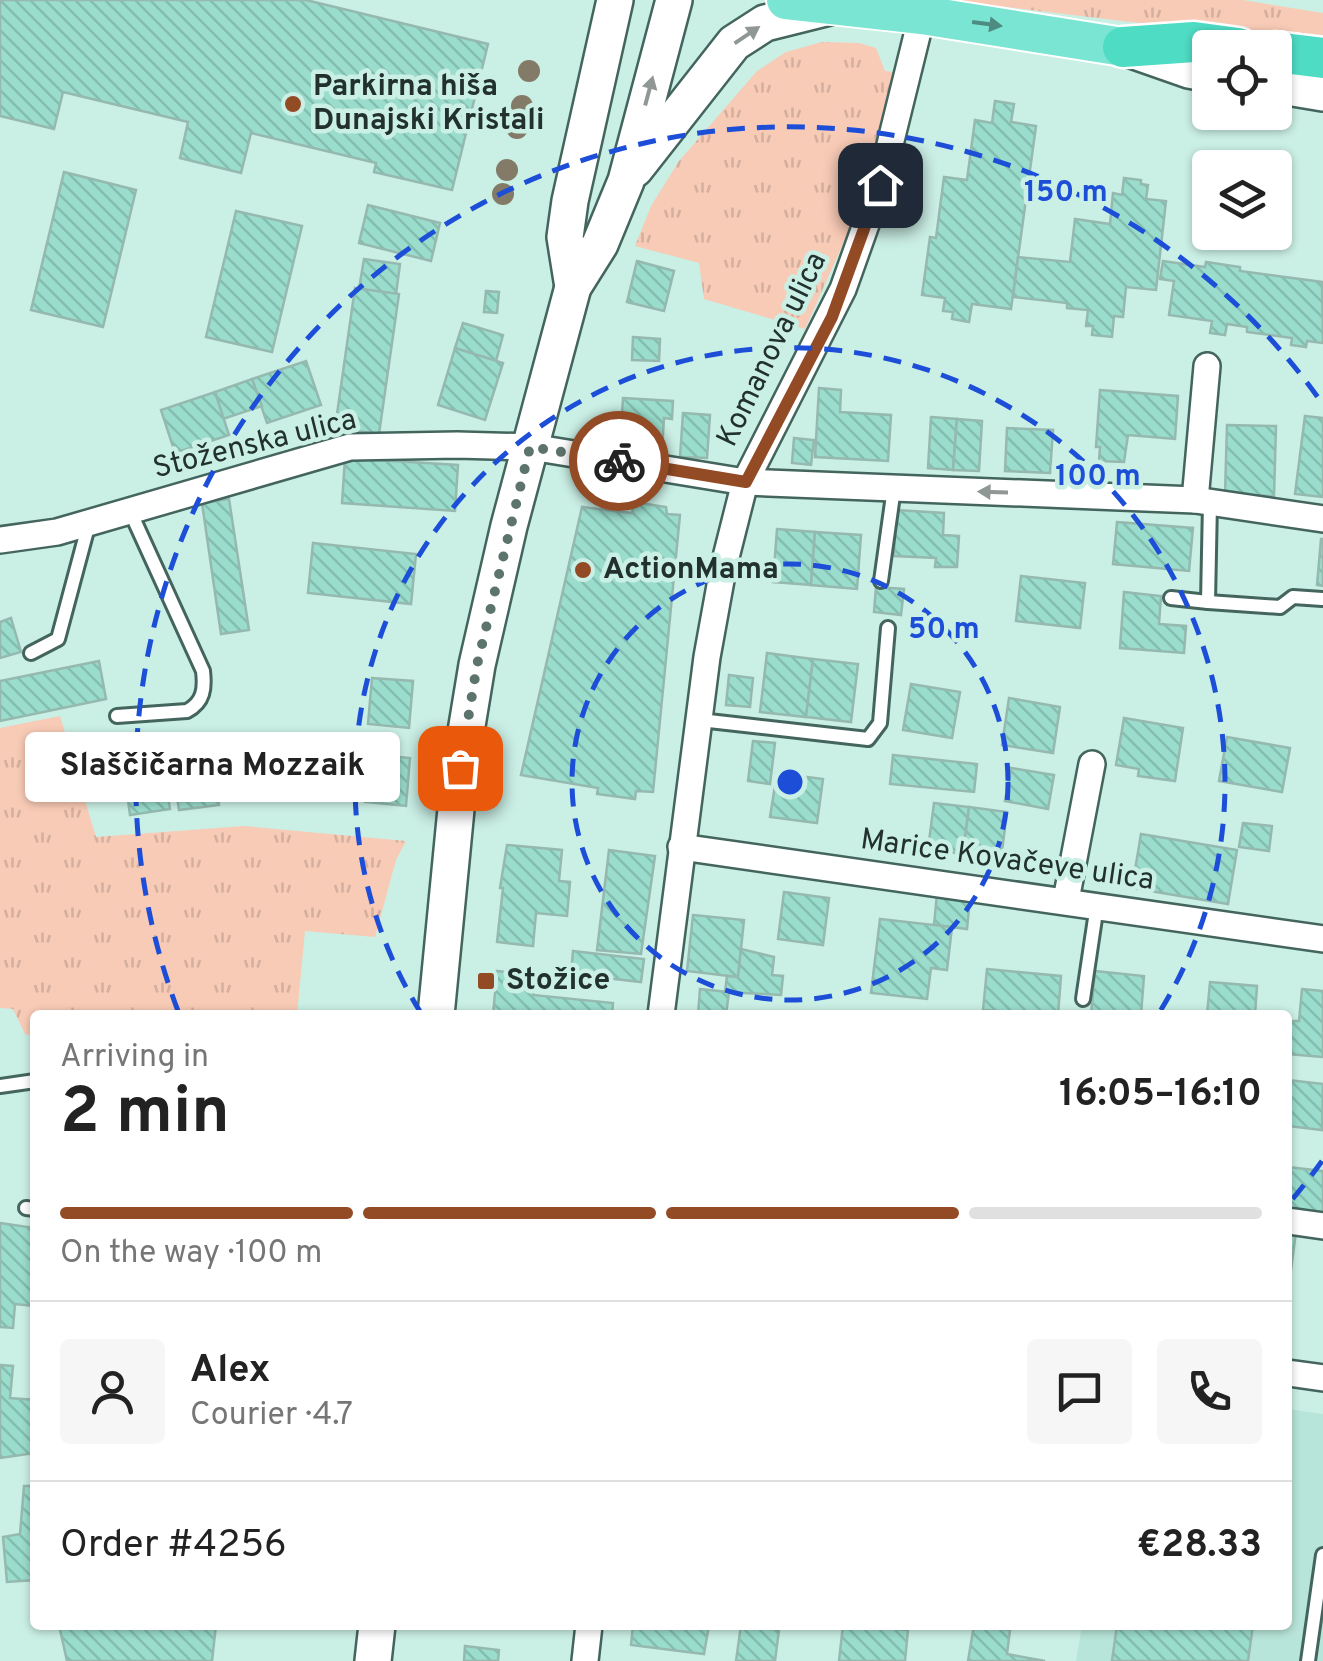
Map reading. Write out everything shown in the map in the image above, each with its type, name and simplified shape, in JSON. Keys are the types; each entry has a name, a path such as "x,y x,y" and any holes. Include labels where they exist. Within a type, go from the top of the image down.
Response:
{"highway":[{"path":"1123,46 1192,42"},
{"path":"1292,54 1323,58"}],"main road":[{"path":"573,287 565,237 570,201 615,0"},
{"path":"436,1010 460,768 477,665 573,287 600,244 626,182 674,0"},
{"path":"786,0 922,15 1123,46 1192,71"},
{"path":"626,182 734,43 764,24 834,6"},
{"path":"1292,88 1323,93"},
{"path":"374,1661 377,1630"}],"street":[{"name":"Komanova ulica","path":"662,1010 707,657 723,568 746,482 843,289 880,185 922,15"},
{"path":"1203,502 1207,366"},
{"name":"Stoženska ulica","path":"0,540 58,532 350,447 530,447 746,482 1203,502 1323,520"},
{"path":"1066,900 1092,764"},
{"name":"Marice Kovačeve ulica","path":"682,847 1323,939"},
{"path":"1292,1222 1323,1226"},
{"path":"1292,1374 1323,1378"},
{"path":"585,1661 588,1630"}],"lane":[{"path":"881,581 894,488"},
{"path":"1203,502 1208,602"},
{"path":"117,716 187,711 196,707 205,690 202,671 130,511"},
{"path":"31,653 58,639 89,523"},
{"path":"1171,598 1280,607 1293,597 1322,599"},
{"path":"700,720 868,739 880,723 888,628"},
{"path":"1083,999 1096,906"},
{"path":"0,1086 30,1082"},
{"path":"1308,1661 1323,1555"}],"shaded area":[{"path":"1292,1410 1323,1414 1323,1661 1076,1661 1081,1630 1292,1630"}],"green space":[{"path":"947,0 1243,0 1323,13 1323,45 1292,41 1292,30 1198,30"},
{"path":"822,42 859,43 876,48 885,71 893,72 863,199 805,329 704,299 699,263 635,246 651,206 679,161 757,71 786,52"},
{"path":"60,716 96,837 244,826 406,841 396,860 375,937 305,931 297,1010 30,1010 30,1036 25,1034 13,1009 0,1008 0,728"}],"building":[{"name":"Parkirna hiša Dunajski Kristali","path":"0,0 306,0 488,44 452,190 374,172 376,163 251,133 241,173 180,158 188,122 63,92 54,129 0,116"},
{"path":"995,101 1014,104 1011,122 1036,126 1011,309 972,304 969,322 952,319 953,312 943,311 945,298 922,295 930,237 936,238 944,177 967,180 975,120 992,123"},
{"path":"64,172 136,190 103,327 31,310"},
{"path":"1124,178 1148,185 1146,199 1166,201 1156,290 1126,287 1123,317 1114,316 1112,337 1092,335 1093,326 1086,326 1088,310 1067,308 1067,303 1013,297 1018,257 1070,262 1075,219 1110,224 1113,193 1122,195"},
{"path":"368,205 440,223 431,261 359,243"},
{"path":"236,211 302,226 272,352 206,337"},
{"path":"364,259 400,264 396,294 359,289"},
{"path":"637,261 674,271 664,311 627,302"},
{"path":"1163,261 1205,267 1206,262 1240,267 1240,271 1322,282 1323,343 1291,345 1292,338 1247,332 1247,327 1227,324 1225,335 1210,333 1212,321 1169,315 1174,281 1160,279"},
{"path":"355,288 399,294 379,434 335,428"},
{"path":"486,291 499,292 497,313 484,312"},
{"path":"463,323 503,335 496,361 455,348"},
{"path":"633,337 660,339 659,361 632,360"},
{"path":"455,348 503,363 485,420 438,405"},
{"path":"306,361 321,405 267,423 252,379"},
{"path":"252,379 262,406 223,419 215,392"},
{"path":"819,388 841,390 840,412 891,415 888,461 815,457"},
{"path":"1100,390 1178,396 1175,439 1128,435 1124,462 1099,461 1100,447 1096,447"},
{"path":"215,392 229,435 175,453 161,410"},
{"path":"623,398 673,401 672,419 664,418 662,450 620,447"},
{"path":"683,413 710,415 707,458 680,457"},
{"path":"1305,416 1323,418 1323,497 1295,494"},
{"path":"931,417 957,419 953,470 928,468"},
{"path":"957,419 982,421 979,471 953,470"},
{"path":"1227,425 1276,426 1274,496 1225,494"},
{"path":"1007,428 1053,430 1050,473 1005,471"},
{"path":"794,438 814,440 811,465 792,463"},
{"path":"345,458 458,465 455,511 342,503"},
{"path":"229,499 249,630 221,634 202,503"},
{"path":"634,502 666,507 667,514 680,515 653,792 636,791 635,799 597,794 598,788 521,775 582,507 632,513"},
{"path":"896,510 944,513 943,535 959,536 957,567 935,567 936,558 894,556"},
{"path":"1117,522 1193,528 1189,571 1113,564"},
{"path":"777,529 815,532 811,585 773,582"},
{"path":"815,532 861,535 857,589 811,585"},
{"path":"1323,539 1323,586 1317,585"},
{"path":"313,543 416,554 411,604 308,593"},
{"path":"1021,576 1085,583 1080,628 1016,621"},
{"path":"876,587 904,589 901,615 874,612"},
{"path":"1124,592 1161,596 1159,624 1186,626 1184,653 1120,648"},
{"path":"11,618 21,652 0,658 0,622"},
{"path":"767,653 813,659 806,717 760,712"},
{"path":"813,659 858,664 851,722 806,717"},
{"path":"99,661 106,699 0,721 0,681"},
{"path":"729,675 753,678 750,707 726,705"},
{"path":"372,678 413,681 409,728 368,724"},
{"path":"911,684 960,692 952,738 903,730"},
{"path":"1009,698 1060,707 1053,753 1002,745"},
{"path":"1124,718 1183,728 1175,781 1138,776 1139,769 1116,765"},
{"path":"114,735 117,767 79,771 76,738"},
{"path":"1227,737 1290,748 1282,792 1219,781"},
{"path":"753,741 775,743 770,784 748,781"},
{"path":"369,754 410,758 406,806 365,802"},
{"path":"893,755 977,764 974,792 890,784"},
{"path":"213,765 219,805 179,810 173,771"},
{"path":"1011,768 1054,775 1048,809 1005,801"},
{"path":"164,771 170,809 130,815 125,777"},
{"path":"777,773 823,779 817,823 770,817"},
{"path":"934,803 969,807 963,854 928,849"},
{"path":"969,807 1007,812 1001,859 963,854"},
{"path":"1243,823 1272,826 1269,851 1239,847"},
{"path":"1141,834 1237,850 1228,904 1132,888"},
{"path":"507,845 562,850 559,881 570,882 567,916 536,913 533,946 497,942"},
{"path":"609,850 655,856 641,954 597,950"},
{"path":"784,892 829,898 823,945 778,939"},
{"path":"937,894 970,898 967,929 934,925"},
{"path":"693,915 744,920 738,977 687,971"},
{"path":"880,919 952,927 947,970 931,968 927,999 871,993"},
{"path":"741,949 774,957 772,975 783,976 781,995 725,992 727,976 738,977"},
{"path":"573,951 644,959 641,982 571,974"},
{"path":"987,969 1061,976 1058,1010 983,1010"},
{"path":"497,971 535,975 533,995 613,1003 612,1010 493,1010"},
{"path":"1095,971 1144,976 1141,1010 1091,1010"},
{"path":"1210,982 1257,986 1255,1010 1207,1010"},
{"path":"700,989 729,992 727,1010 698,1010"},
{"path":"1302,989 1323,991 1323,1057 1292,1054 1292,1021 1299,1021"},
{"path":"1292,1080 1323,1084 1322,1130 1292,1126"},
{"path":"1292,1167 1323,1171 1323,1215 1292,1211"},
{"path":"0,1223 30,1227 30,1306 15,1304 13,1328 0,1327"},
{"path":"0,1365 13,1366 10,1398 30,1400 30,1454 0,1458"},
{"path":"24,1486 30,1486 30,1580 7,1582 3,1537 20,1534"},
{"path":"60,1630 215,1630 212,1661 67,1661"},
{"path":"632,1630 708,1630 704,1654 631,1645"},
{"path":"740,1630 779,1630 775,1661 736,1661"},
{"path":"842,1630 908,1630 905,1661 839,1661"},
{"path":"973,1630 1010,1630 1007,1654 1045,1661 968,1661"},
{"path":"1116,1630 1252,1630 1248,1661 1112,1661"},
{"path":"465,1646 499,1650 498,1661 464,1661"}],"way so far":[{"path":"460,768 477,665 530,447 619,461"}],"place":[{"name":"Parkirna hiša Dunajski Kristali","path":"293,104"},
{"name":"ActionMama","path":"583,570"},
{"name":"Slaščičarna Mozzaik","path":"460,768"},
{"name":"Stožice","path":"486,981"}],"route":[{"path":"619,461 746,482 832,317 880,185"}]}
